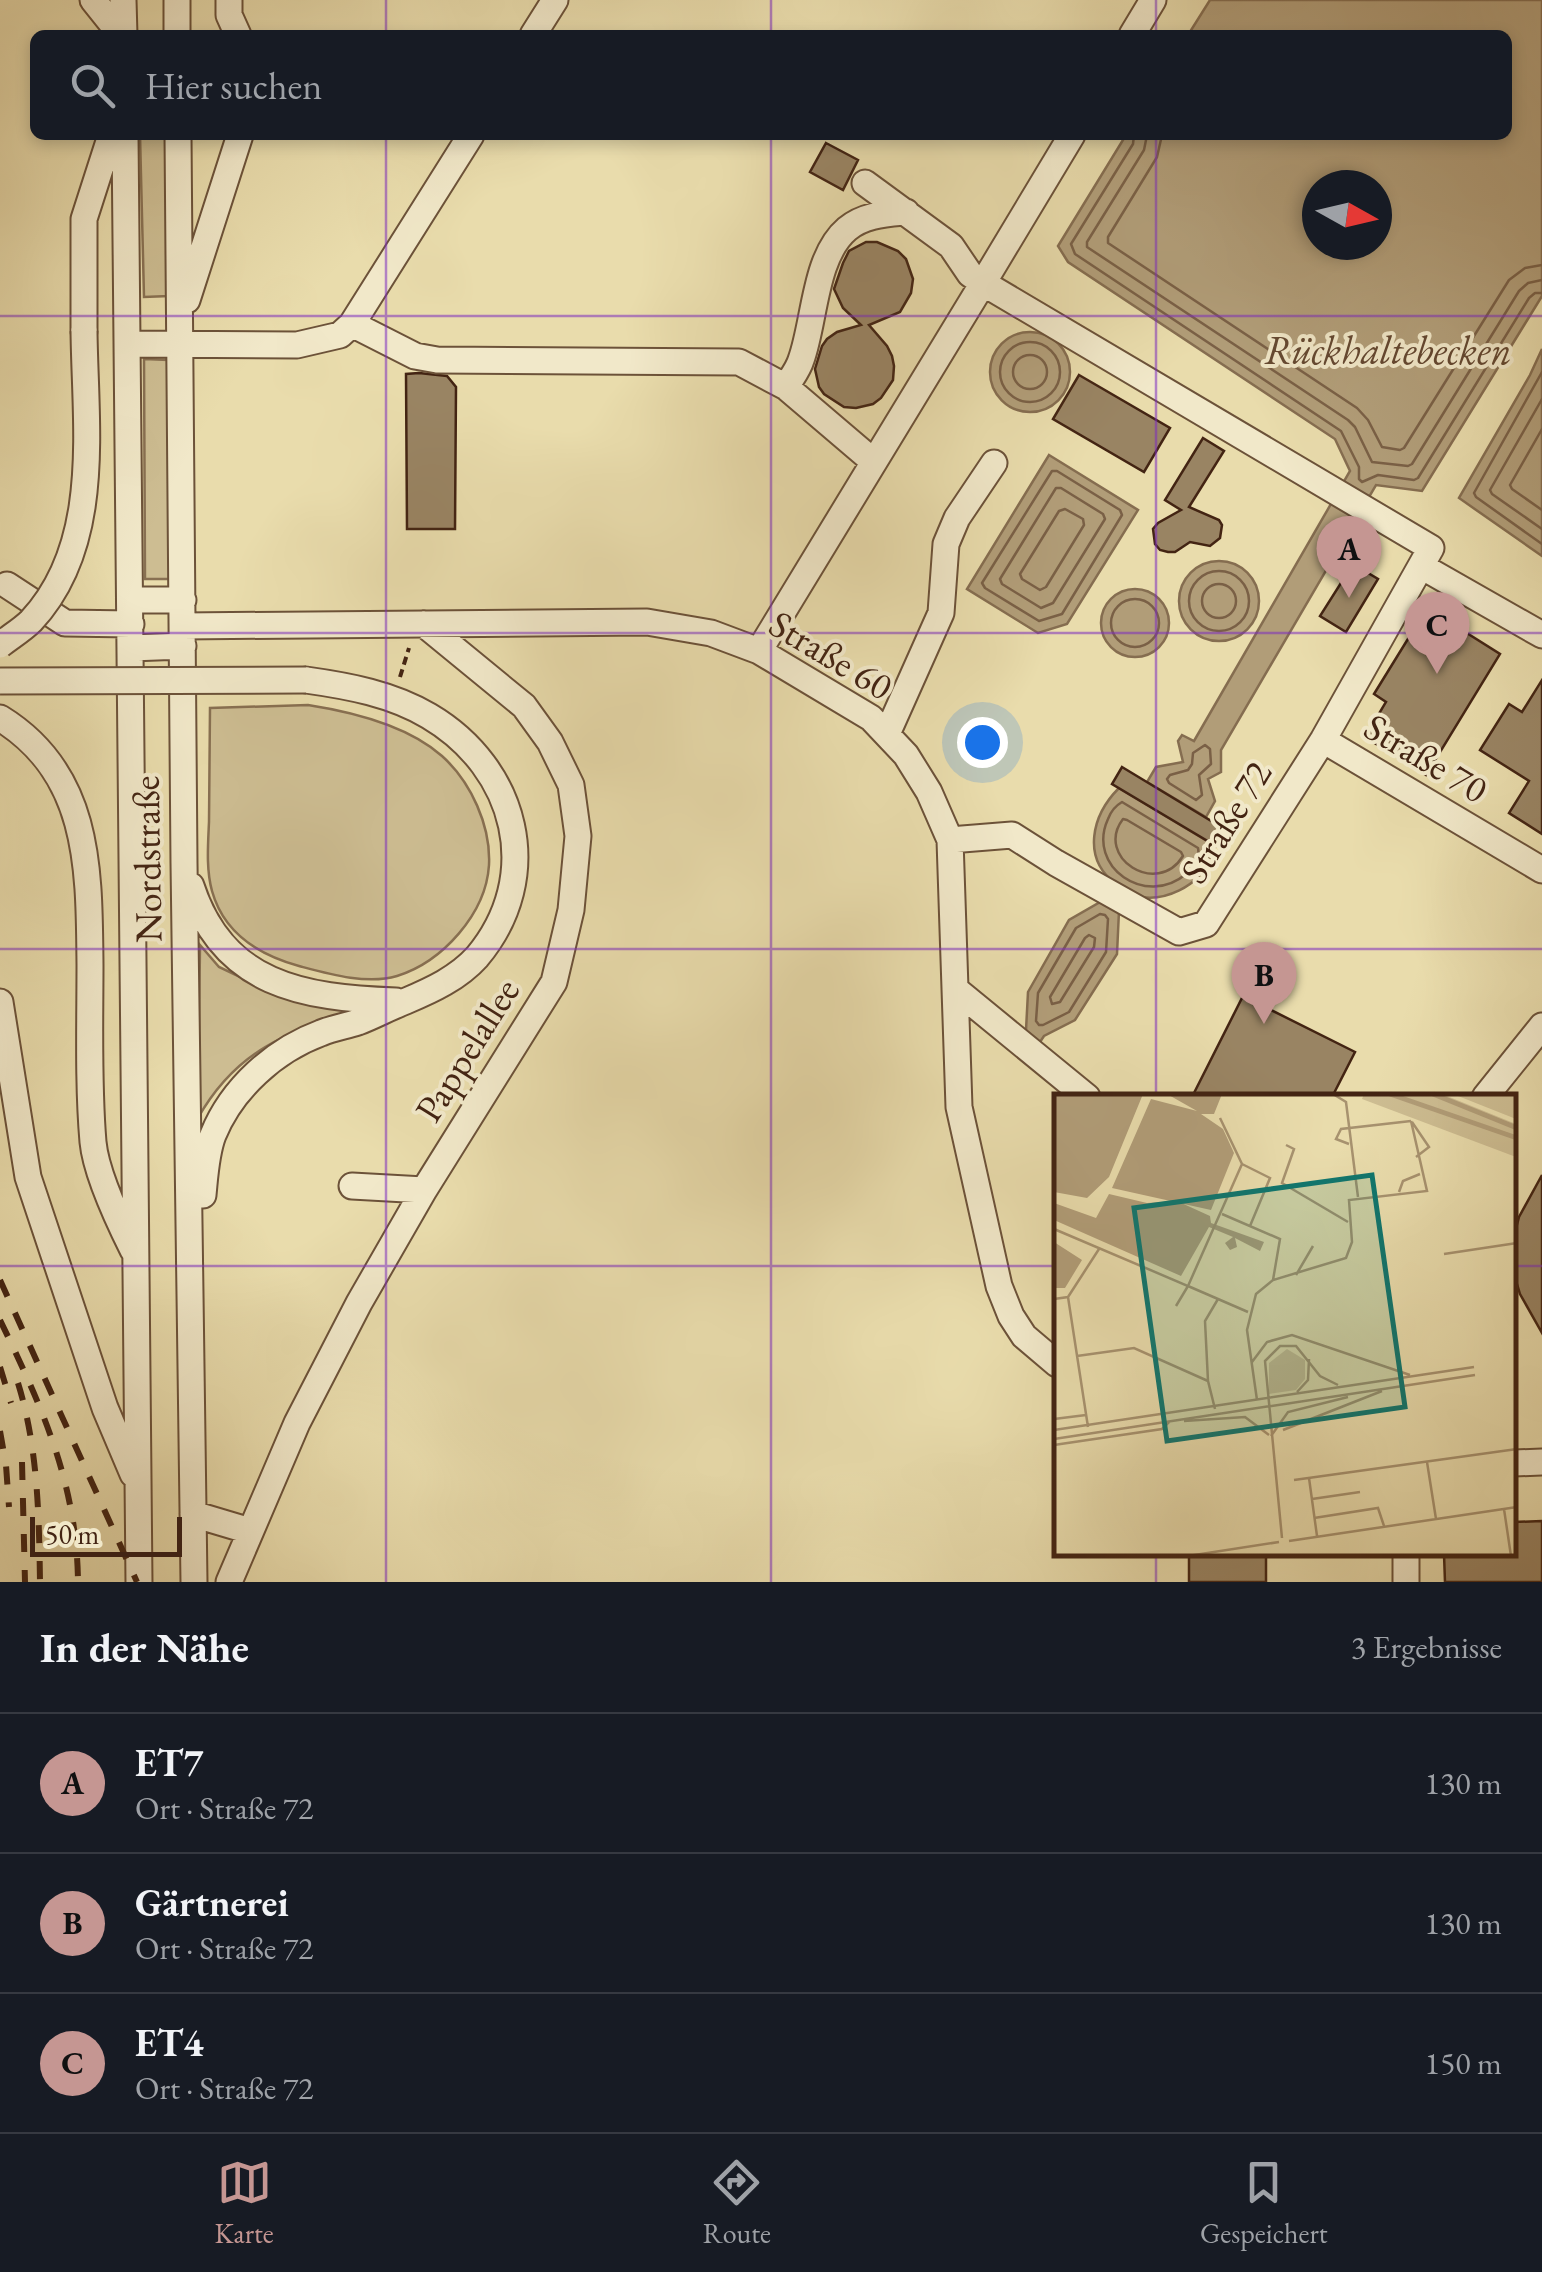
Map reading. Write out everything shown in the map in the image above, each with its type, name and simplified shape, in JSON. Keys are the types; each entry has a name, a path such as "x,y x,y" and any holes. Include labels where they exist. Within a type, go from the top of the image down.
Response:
{"street":[{"path":"93,0 119,30"},
{"path":"123,30 124,0"},
{"path":"177,0 178,30"},
{"path":"229,0 229,15 236,30"},
{"path":"239,30 241,0"},
{"path":"536,30 555,0"},
{"path":"1135,30 1153,0"},
{"path":"0,645 30,621 58,582 78,532 86,470 84,218 109,140"},
{"name":"Nordstraße","path":"125,140 139,1582"},
{"name":"Nordstraße","path":"178,140 194,1582"},
{"path":"180,332 238,140"},
{"path":"128,344 180,332 298,345 340,335 352,324 468,140"},
{"path":"759,651 1069,140"},
{"path":"865,183 951,246 970,274 1431,548 1421,566 1542,635"},
{"path":"786,387 800,364 831,250 847,230 874,215 906,212"},
{"path":"352,324 415,356 437,360 739,362 786,387 874,462"},
{"path":"886,734 941,613 946,544 956,518 994,463"},
{"name":"Straße 72","path":"950,840 1012,835 1180,932 1206,924 1323,740 1421,566"},
{"path":"6,585 65,624 183,624"},
{"name":"Straße 60","path":"183,624 647,622 711,633 759,651 872,718 906,755 950,840 958,1107 998,1286 1024,1336 1054,1361"},
{"path":"131,624 183,624"},
{"name":"Pappelallee","path":"229,1582 297,1422 359,1303 424,1190 554,982 571,910 578,836 571,785 550,742 524,706 420,624"},
{"path":"0,681 306,680 393,699 455,733 483,762 500,788 512,823 512,891 496,928 476,958 452,979 278,1055 239,1091 214,1134 206,1165 191,1304"},
{"path":"0,718 35,744 57,774 77,816 87,864 94,1146 119,1222 136,1257"},
{"name":"Straße 70","path":"1323,740 1542,870"},
{"path":"184,863 210,931 226,952 246,968 306,990 361,1000 406,1001"},
{"path":"955,989 1083,1094"},
{"path":"0,1002 28,1177 105,1408 138,1488"},
{"path":"1488,1094 1542,1026"},
{"path":"352,1186 424,1190"},
{"path":"1517,1463 1542,1462"},
{"path":"193,1514 250,1531"}],"path":[{"path":"393,699 420,624"}],"shaded area":[{"path":"140,140 167,140 169,296 144,297"},
{"path":"144,359 169,360 172,579 145,579"},
{"path":"308,705 379,722 428,745 462,779 483,820 489,865 480,901 445,948 397,976 348,977 270,956 234,931 212,891 208,857 210,708"},
{"path":"200,945 219,967 265,989 357,1010 266,1047 229,1075 198,1118"}],"water":[{"name":"Rückhaltebecken","path":"1210,0 1542,0 1542,296 1422,491 1376,485 1221,750 1221,772 1208,779 1215,801 1206,817 1147,782 1156,767 1183,762 1178,741 1182,735 1194,741 1350,471 1335,439 1068,262 1058,246 1123,140 1512,140 1512,30 1191,30"},
{"path":"1030,332 1045,335 1058,344 1067,357 1067,387 1058,400 1045,409 1030,412 1015,409 1002,400 993,387 990,372 993,357 1002,344 1015,335"},
{"name":"Rückhaltebecken","path":"1542,349 1542,556 1459,498"},
{"path":"1049,455 1138,510 1067,624 1038,633 967,589"},
{"path":"1219,561 1234,564 1247,573 1256,586 1256,616 1247,629 1234,638 1219,641 1204,638 1191,629 1182,616 1179,601 1182,586 1191,573 1204,564"},
{"path":"1135,589 1148,591 1159,599 1167,610 1167,636 1159,647 1148,655 1135,657 1122,655 1111,647 1103,636 1101,623 1103,610 1111,599 1122,591"},
{"path":"1119,788 1212,844 1204,869 1189,885 1169,895 1147,898 1128,892 1105,874 1094,849 1094,836 1102,811"},
{"path":"1102,901 1119,911 1117,954 1075,1020 1044,1036 1036,1048 1021,1037 1026,1030 1028,992 1069,920"}],"building":[{"path":"826,143 858,160 843,190 810,172"},
{"path":"866,242 898,251 906,259 913,279 911,293 900,312 869,325 892,356 893,380 873,404 844,407 824,394 815,369 827,339 861,325 843,308 834,289 849,251"},
{"path":"406,374 447,376 456,387 455,529 407,529"},
{"path":"1079,375 1170,428 1144,472 1053,419"},
{"path":"1203,438 1224,451 1189,507 1219,520 1220,538 1210,546 1190,542 1175,552 1160,550 1153,529 1181,510 1165,500"},
{"path":"1353,564 1378,579 1346,632 1320,616"},
{"path":"1427,608 1500,654 1426,775 1365,737 1386,702 1374,694"},
{"path":"1542,680 1542,834 1509,813 1529,781 1480,750 1509,704 1522,712"},
{"path":"1122,767 1226,830 1216,846 1112,784"},
{"path":"1243,996 1355,1052 1334,1094 1194,1094"},
{"path":"1542,1175 1542,1333 1517,1284 1519,1217"},
{"path":"1542,1521 1542,1582 1445,1582 1444,1557 1517,1557 1517,1522"},
{"path":"1189,1557 1266,1557 1266,1582 1189,1582"}],"railway":[{"path":"0,1280 137,1582"},
{"path":"0,1320 43,1415 64,1479 78,1582"},
{"path":"0,1367 11,1403"},
{"path":"18,1383 33,1457 40,1582"},
{"path":"0,1431 9,1507"},
{"path":"22,1462 25,1582"}],"place":[{"name":"ET7","path":"1349,598"},
{"name":"ET4","path":"1437,674"},
{"name":"Gärtnerei","path":"1264,1024"}]}
